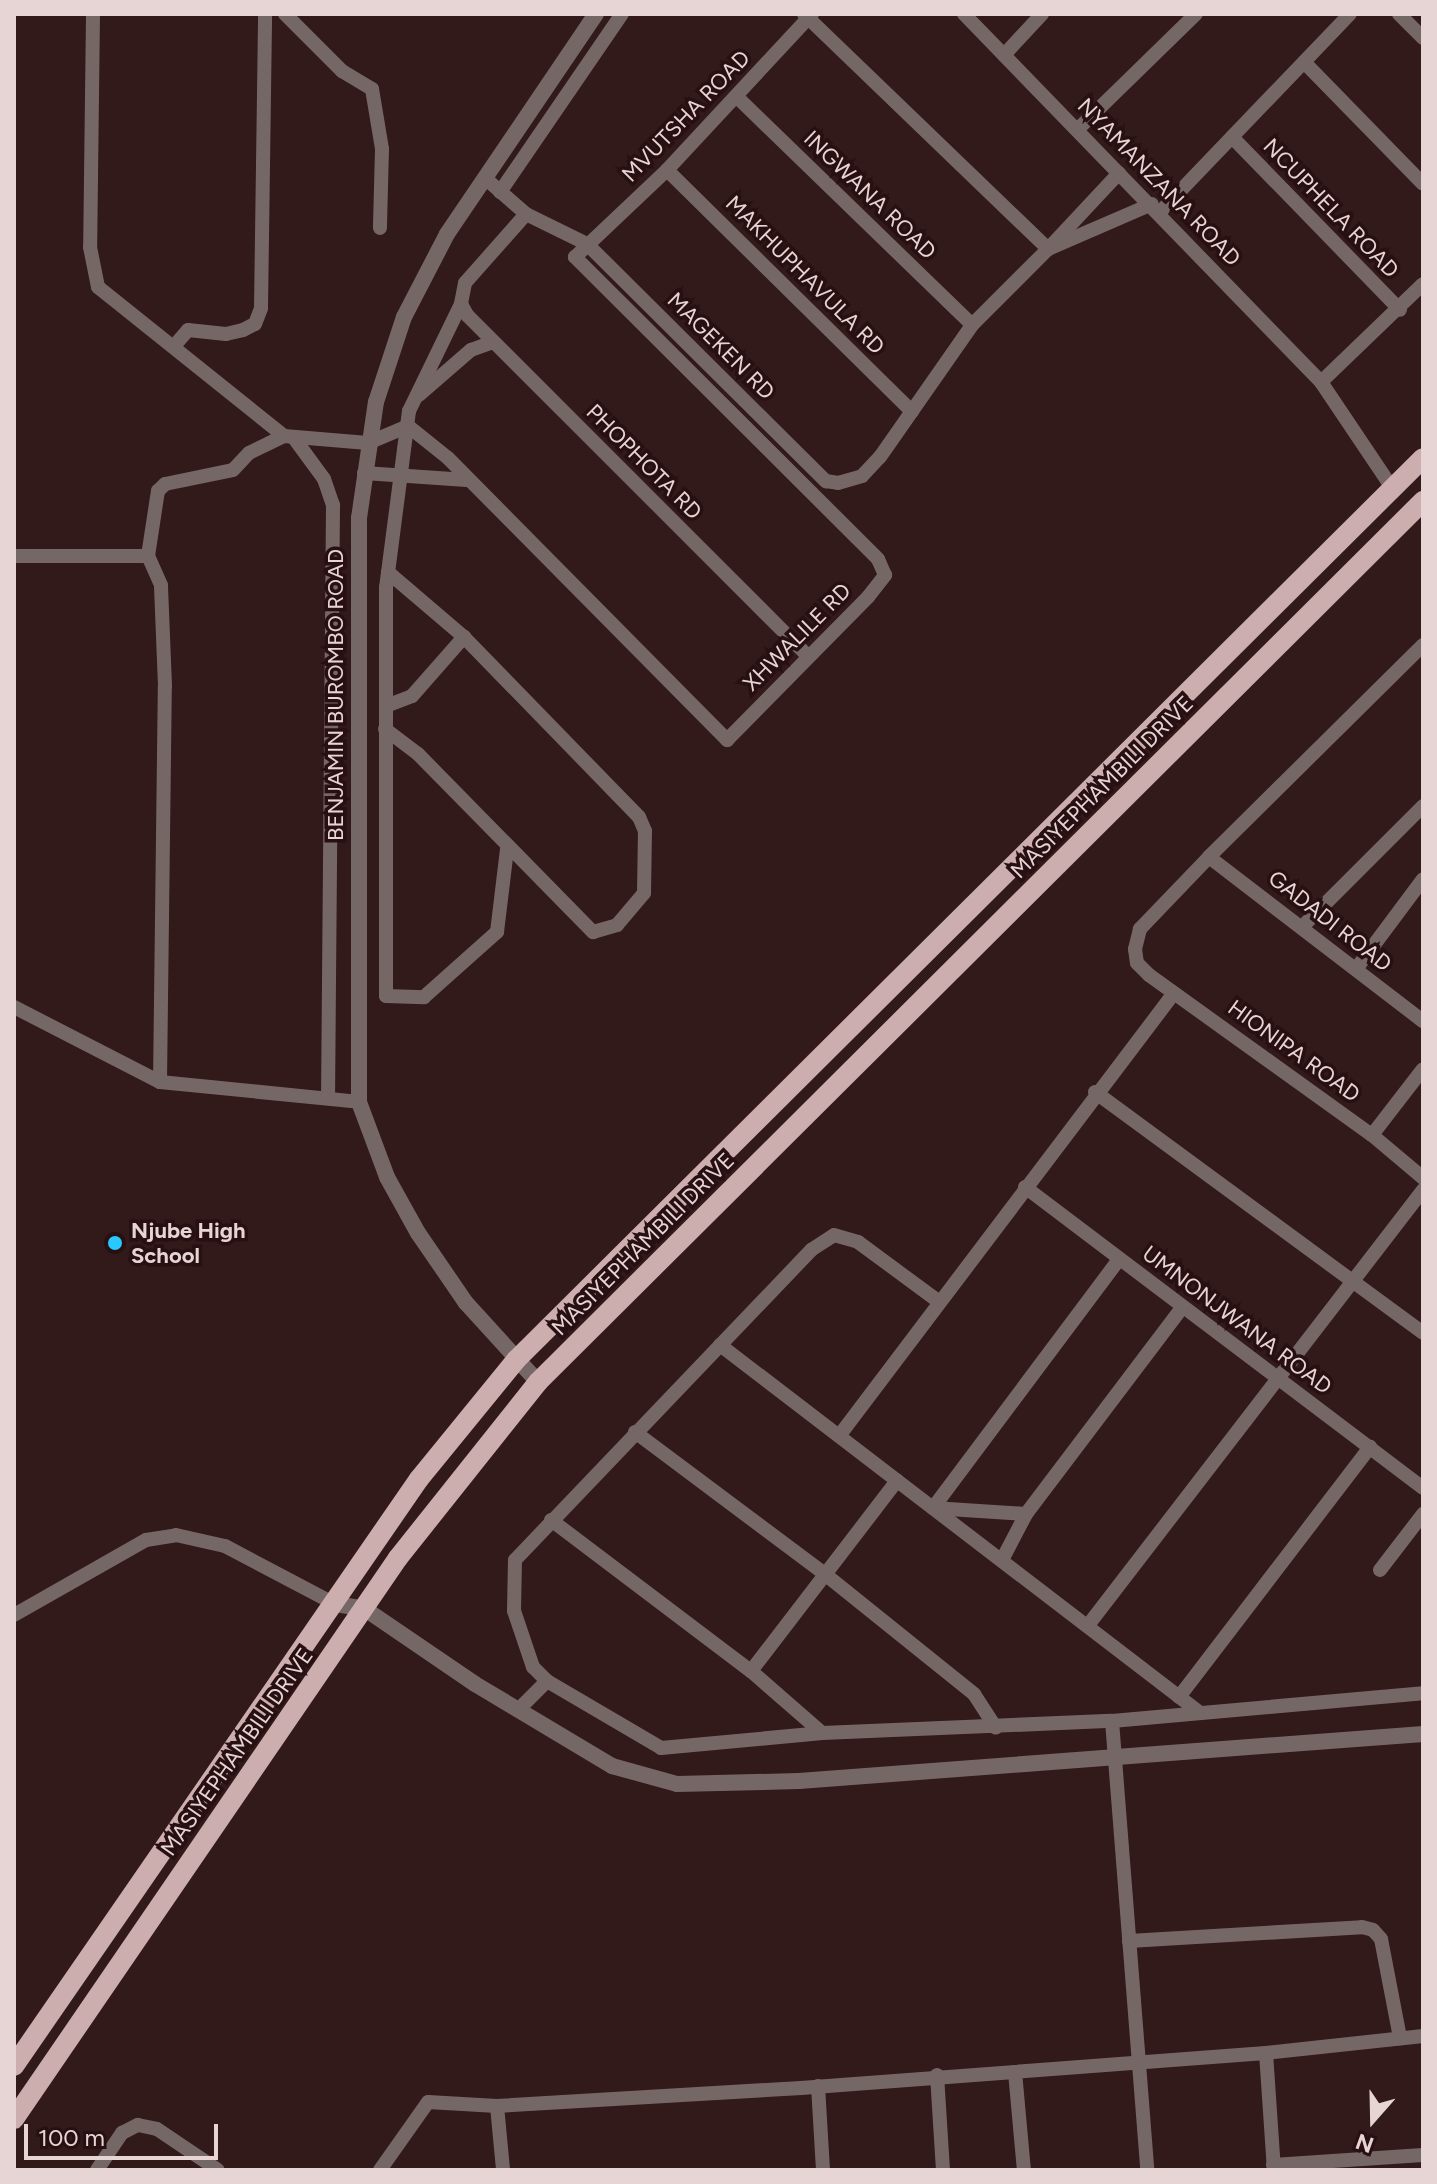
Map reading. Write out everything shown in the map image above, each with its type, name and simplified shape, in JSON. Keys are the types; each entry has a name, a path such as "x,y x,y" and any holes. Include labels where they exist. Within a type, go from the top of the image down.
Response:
{"main road":[{"name":"MASIYEPHAMBILI DRIVE","path":"14,2066 419,1479 516,1360 1423,458"},
{"name":"MASIYEPHAMBILI DRIVE","path":"14,2119 443,1496 538,1382 1423,501"}],"street":[{"path":"93,14 89,183 94,281 289,437 324,479 333,505 328,1098"},
{"path":"175,345 188,330 226,334 243,330 255,324 261,308 265,14"},
{"path":"285,14 342,71 372,89 382,149 380,228"},
{"name":"BENJAMIN BUROMBO ROAD","path":"538,1382 466,1303 418,1233 387,1177 359,1102 359,534 368,443 396,335 447,234 596,14"},
{"path":"500,192 622,14"},
{"name":"NYAMANZANA ROAD","path":"964,14 1156,208 1321,382 1393,489"},
{"path":"1004,55 1042,14"},
{"path":"1078,129 1196,14"},
{"path":"1048,249 1156,208 1232,137 1350,14"},
{"path":"1399,14 1423,38"},
{"path":"808,15 1048,249"},
{"name":"MVUTSHA ROAD","path":"587,244 667,170 737,97 808,15"},
{"path":"1304,62 1423,184"},
{"name":"INGWANA ROAD","path":"737,97 972,325"},
{"name":"NCUPHELA ROAD","path":"1232,137 1400,310"},
{"name":"MAKHUPHAVULA RD","path":"667,170 912,412"},
{"path":"912,412 972,325 1119,173"},
{"name":"MAGEKEN RD","path":"485,178 526,214 587,244 826,481 862,476 912,412"},
{"path":"507,849 497,932 424,997 386,996 388,572 408,426 413,401 460,298 526,214"},
{"name":"XHWALILE RD","path":"408,426 467,480 727,740 879,585 883,566 576,261 587,244"},
{"path":"1321,382 1400,310 1423,284"},
{"name":"PHOPHOTA RD","path":"460,298 493,342 808,656"},
{"path":"413,401 464,356 493,342"},
{"path":"160,1082 165,686 161,585 148,556 158,491 165,484 233,470 249,453 289,437 368,443 408,426"},
{"path":"364,473 467,480"},
{"path":"14,556 148,556"},
{"path":"385,729 418,754 507,849 593,932 617,925 644,893 643,822 464,637 388,572"},
{"path":"386,706 412,696 464,637"},
{"path":"1209,857 1423,645"},
{"path":"1302,927 1423,806"},
{"name":"GADADI ROAD","path":"1209,857 1423,1021"},
{"name":"HIONIPA ROAD","path":"1209,857 1140,929 1137,963 1372,1135 1423,1178"},
{"path":"1356,969 1423,879"},
{"path":"839,1436 1095,1092 1174,993"},
{"path":"14,1007 160,1082 359,1102"},
{"path":"1372,1135 1423,1069"},
{"path":"1095,1092 1423,1333"},
{"name":"UMNONJWANA ROAD","path":"1025,1187 1423,1488"},
{"path":"1089,1624 1423,1190"},
{"path":"938,1301 858,1242 834,1235 811,1250 515,1560 512,1576 519,1629 533,1667 547,1681 661,1748 822,1733 1112,1721 1423,1693"},
{"path":"933,1508 1119,1259"},
{"path":"1002,1560 1026,1514 1182,1308"},
{"path":"720,1345 1089,1624 1199,1712"},
{"path":"635,1432 826,1575 974,1694 996,1728"},
{"path":"1179,1697 1370,1447"},
{"path":"751,1671 897,1481"},
{"path":"933,1508 1026,1514"},
{"path":"1380,1570 1423,1514"},
{"path":"551,1520 751,1671 822,1733"},
{"path":"14,1615 146,1540 176,1535 225,1546 335,1604 365,1609 518,1710 612,1766 696,1787 1423,1734"},
{"path":"518,1710 547,1681"},
{"path":"1112,1721 1147,2170"},
{"path":"1129,1941 1362,1927 1373,1930 1381,1939 1400,2038"},
{"path":"380,2170 420,2107 438,2102 497,2106 818,2086 1266,2053 1423,2036"},
{"path":"1266,2053 1274,2168 1423,2155"},
{"path":"1015,2072 1024,2170"},
{"path":"937,2075 943,2170"},
{"path":"818,2086 823,2170"},
{"path":"497,2106 503,2170"},
{"path":"97,2170 122,2133 138,2125 157,2129 218,2170"}],"place":[{"name":"Njube High School","path":"115,1243"}]}
